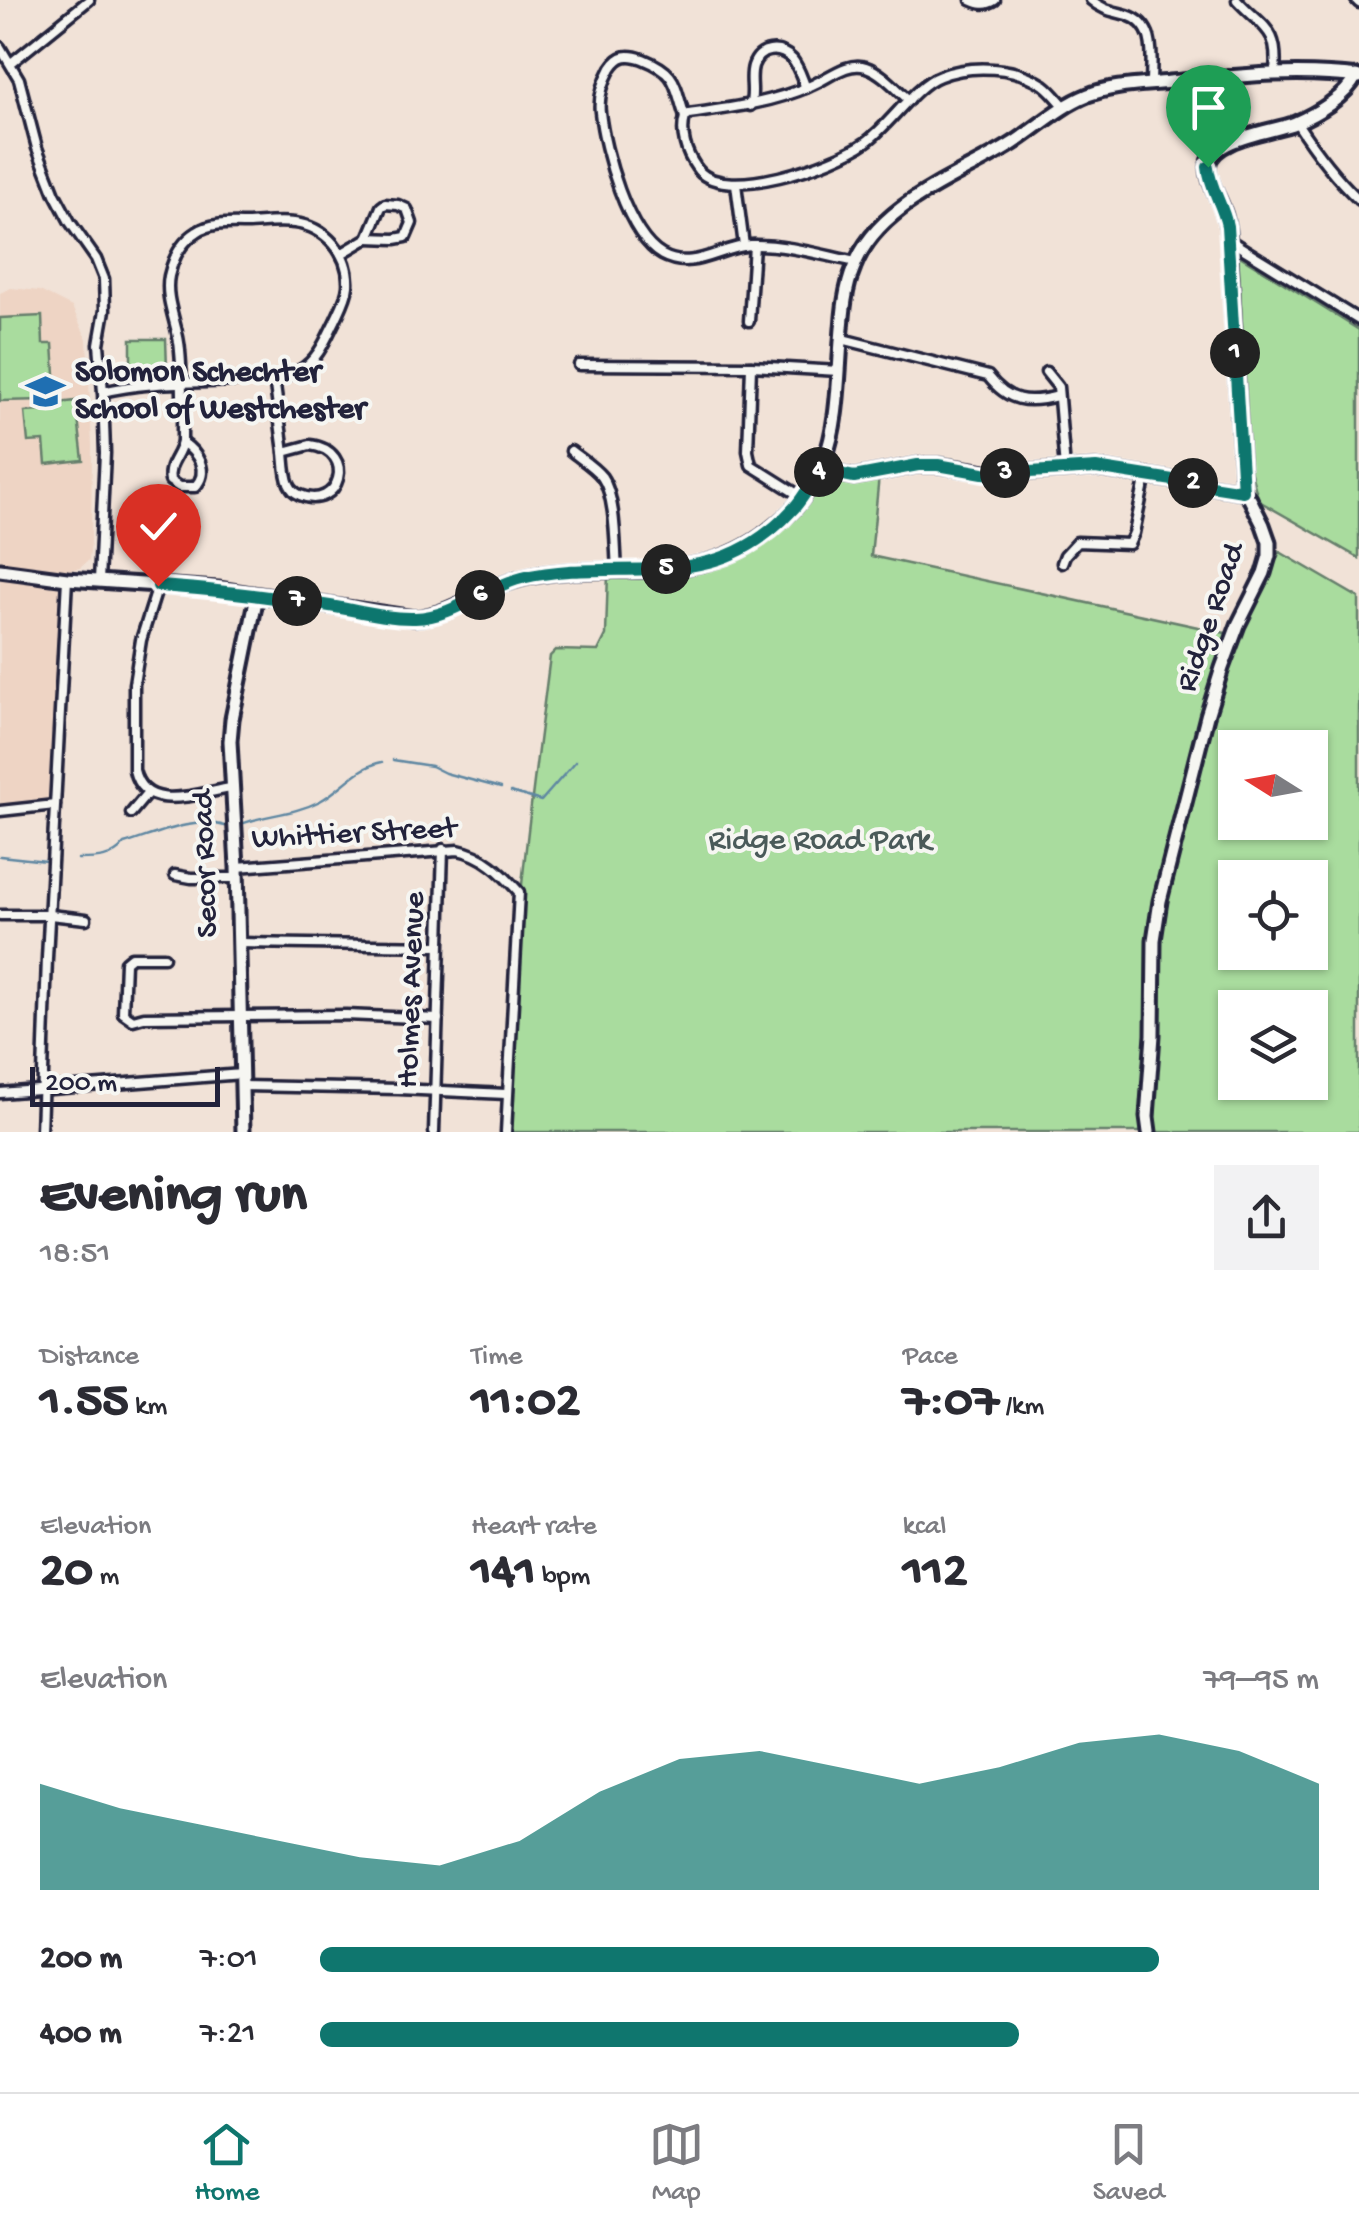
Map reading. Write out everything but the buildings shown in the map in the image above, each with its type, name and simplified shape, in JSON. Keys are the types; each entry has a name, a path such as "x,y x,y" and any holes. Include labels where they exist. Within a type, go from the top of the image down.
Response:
{"street":[{"path":"11,63 89,0"},
{"path":"971,0 981,5 996,0"},
{"path":"1091,0 1099,8 1143,22 1149,34 1151,84"},
{"path":"1237,0 1274,38 1276,72"},
{"path":"0,47 19,80 37,148 56,194 102,272 105,310 99,344 105,454 99,580"},
{"path":"750,106 754,95 751,74 762,52 775,51 789,57 806,88"},
{"path":"686,116 670,74 658,65 630,55 614,62 602,90 600,111 608,149 631,218 655,250 674,260 700,260 749,246 781,247 856,262"},
{"path":"909,100 876,72 852,66 806,88 750,106 689,114 683,123 684,142 698,172 710,180 736,184 778,176 832,160 860,146 933,79 979,68 1020,74 1039,82 1065,107"},
{"path":"0,570 67,579 218,589 397,617 429,617 519,579 562,573 682,568 725,558 767,532 794,508 820,470 831,434 846,291 861,250 894,214 1088,94 1276,72 1358,74 1342,94 1296,123 1218,148 1210,159 1209,175 1225,216 1229,240 1243,491 1096,468 998,474 918,465 854,477 820,470"},
{"path":"1296,123 1342,184 1359,200"},
{"path":"736,184 749,246 749,321"},
{"path":"341,254 368,238 406,237 412,223 407,209 382,206 368,238"},
{"path":"104,392 123,387 182,384 274,378 300,370 324,345 348,292 345,261 328,238 294,222 223,224 198,230 180,248 168,282 180,347 182,384 182,442 171,464 170,481 179,487 195,486 202,479 203,470 198,458 182,442"},
{"path":"1229,240 1359,320"},
{"path":"842,339 988,376 1000,392 1019,400 1058,396"},
{"path":"580,366 751,366 839,371"},
{"path":"751,366 751,465 802,496"},
{"path":"1046,372 1058,387 1065,470"},
{"path":"274,378 288,482 298,494 316,498 335,487 339,472 336,458 322,446 284,452"},
{"path":"571,451 604,480 612,515 616,570"},
{"path":"1062,563 1077,542 1129,544 1146,476"},
{"name":"Ridge Road","path":"1149,1132 1154,940 1160,901 1222,668 1269,556 1263,525 1243,491"},
{"path":"41,1132 67,579"},
{"path":"158,586 134,684 136,780 147,794 163,798 231,788"},
{"name":"Secor Road","path":"243,1132 230,742 257,596"},
{"path":"131,813 147,794"},
{"path":"0,811 55,805"},
{"name":"Whittier Street","path":"175,875 191,878 442,850 480,856 519,892 506,1094"},
{"name":"Holmes Avenue","path":"434,1132 442,850"},
{"path":"0,915 86,919"},
{"path":"238,943 438,946"},
{"path":"164,957 131,957 125,962 123,1013 133,1020 346,1015 438,1019"},
{"path":"0,1094 242,1080 506,1094 506,1132"}],"shaded area":[{"name":"Solomon Schechter School of Westchester","path":"11,288 40,291 72,307 87,339 91,542 89,560 80,568 0,562 0,293"},
{"path":"0,577 60,587 51,795 45,803 0,807"}],"green space":[{"path":"1235,253 1359,330 1359,558 1259,501 1248,463"},
{"path":"42,316 43,344 53,344 56,389 45,400 0,401 0,318"},
{"path":"131,339 166,339 167,369 131,369"},
{"path":"76,401 83,460 46,464 44,441 28,442 25,412 40,411 40,405"},
{"name":"Ridge Road Park","path":"879,476 871,556 1230,634 1217,665 1163,865 1146,1132 510,1132 516,953 550,656 556,650 598,651 606,635 608,573 727,559 823,479"},
{"path":"1280,552 1359,598 1359,1132 1154,1132 1159,1035 1157,966 1162,912 1219,691 1243,625"}],"waterway":[{"path":"393,760 431,766 501,788"},
{"path":"511,792 541,801 576,761"},
{"path":"241,824 310,806 382,762"},
{"path":"78,859 104,857 124,844 188,825 225,826"},
{"path":"0,856 46,861"}],"place":[{"name":"Solomon Schechter School of Westchester","path":"45,392"}],"route":[{"path":"158,586 218,589 397,617 429,617 519,579 545,574 682,568 725,558 767,532 794,508 820,470 854,477 918,465 998,474 1096,468 1243,491 1227,226 1208,167"}]}
